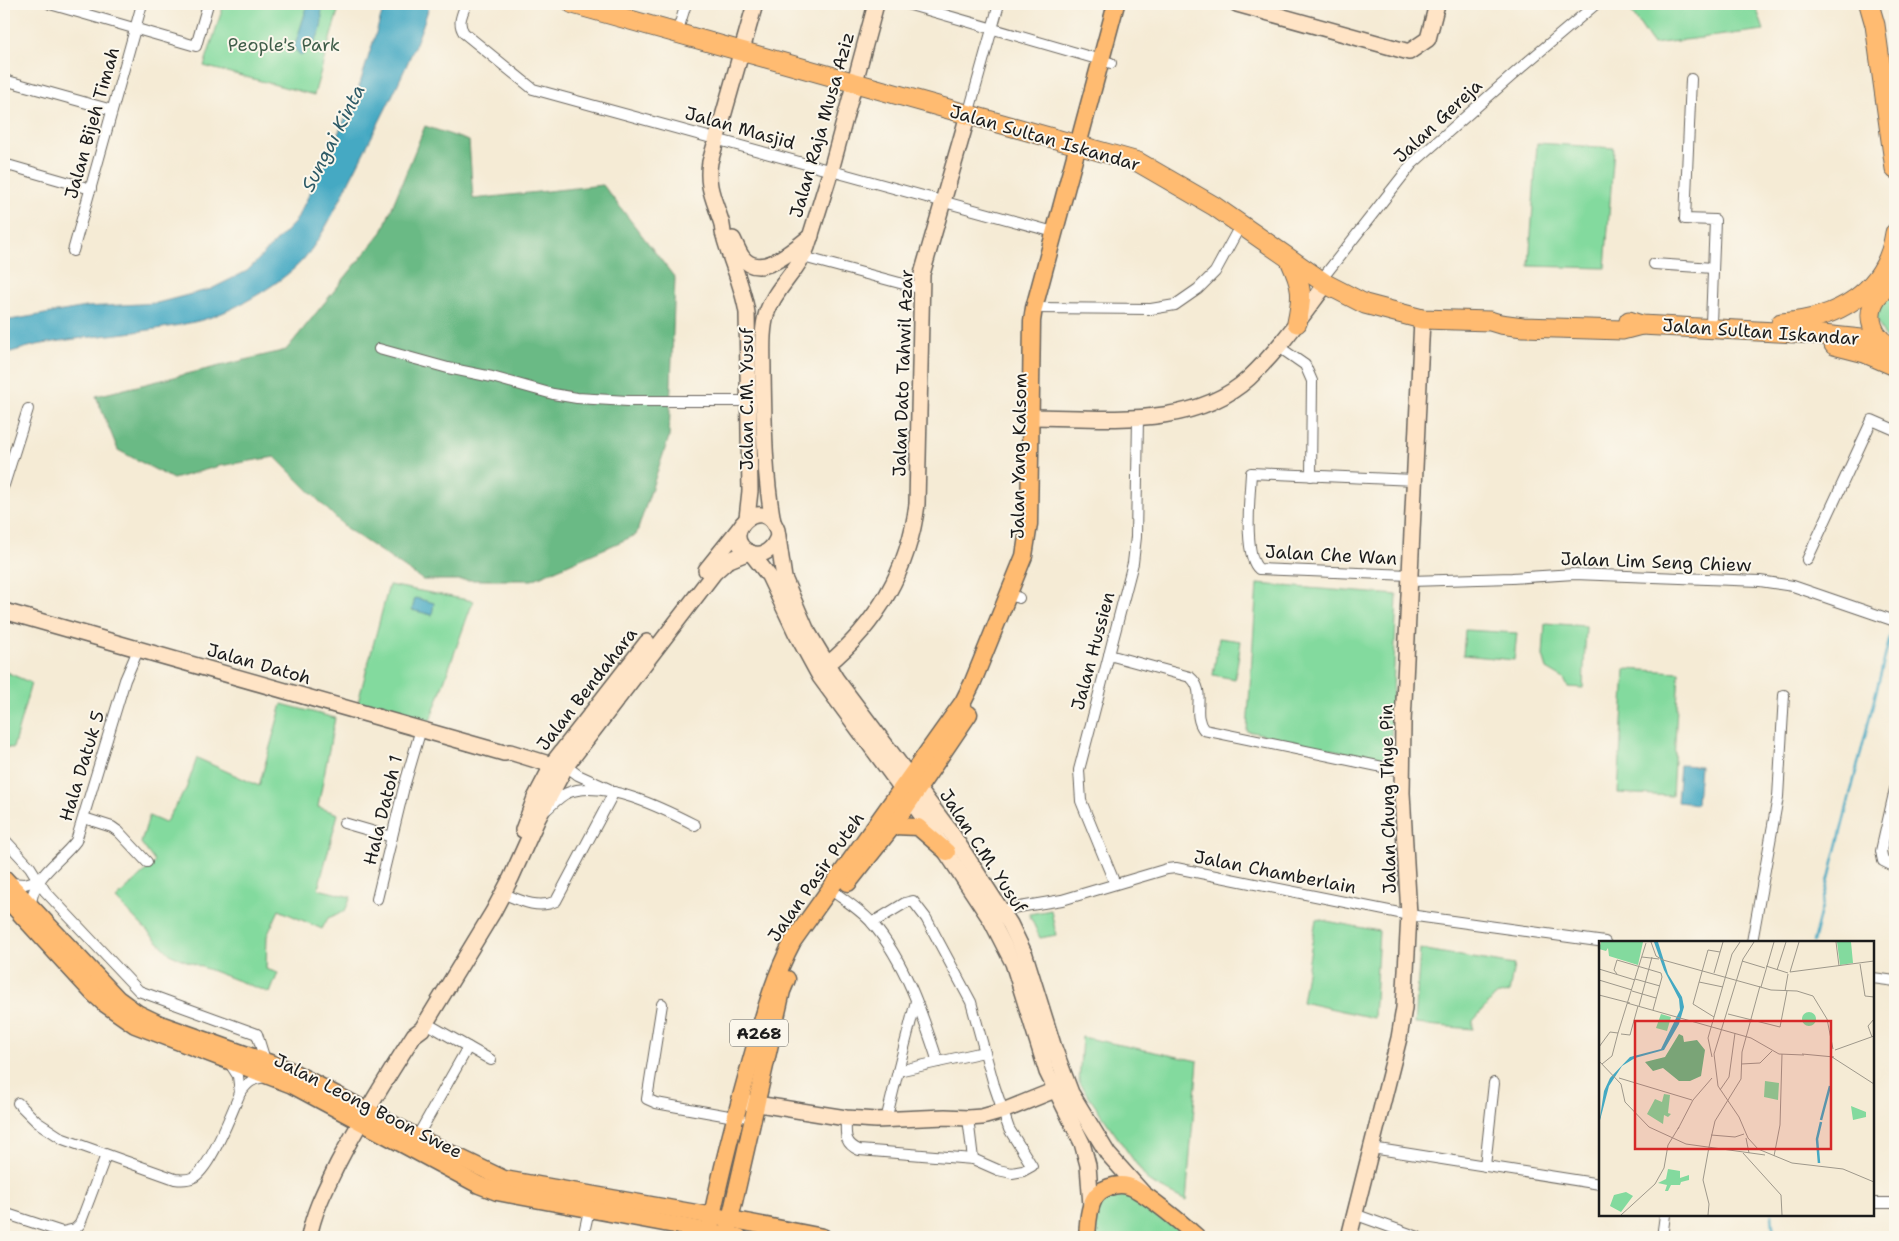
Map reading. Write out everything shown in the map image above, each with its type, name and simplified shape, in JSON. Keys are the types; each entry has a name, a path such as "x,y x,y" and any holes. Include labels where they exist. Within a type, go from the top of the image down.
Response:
{"highway":[{"name":"Jalan Sultan Iskandar","path":"573,4 593,7 677,34 1129,159 1148,167 1214,206 1240,226 1324,282 1365,304 1422,319 1490,321 1500,316 1524,315 1624,320 1641,325 1822,334 1888,345"},
{"path":"1867,7 1895,169"},
{"path":"1687,326 1711,323 1748,324 1806,320 1840,308 1866,290 1882,271 1889,257 1895,233"},
{"path":"1290,260 1301,286 1301,304 1297,323"},
{"path":"1888,345 1874,330 1872,309 1880,294 1895,280"},
{"path":"1687,326 1713,333 1784,338 1841,346 1865,353 1895,366"}],"main road":[{"path":"755,4 708,176 711,194 722,224 731,233 742,257 749,263 757,266 776,262 811,236"},
{"path":"1106,61 1116,4"},
{"path":"1082,147 1106,61 1127,4"},
{"path":"1238,4 1409,52 1428,39 1437,4"},
{"name":"Jalan Raja Musa Aziz","path":"803,257 831,170 877,5"},
{"name":"Jalan Dato Tahwil Azar","path":"827,665 875,616 897,576 911,539 917,504 922,289 925,261 968,115"},
{"name":"Jalan Yang Kalsom","path":"1039,308 1054,232 1082,147"},
{"name":"Jalan Yang Kalsom","path":"910,788 965,720 982,690 1014,596 1033,562 1038,538 1032,321 1039,308 1082,147"},
{"name":"Jalan C.M. Yusuf","path":"722,224 723,235 745,299 747,313 750,491 743,524"},
{"name":"Jalan C.M. Yusuf","path":"803,257 772,300 764,328 764,441 767,490 787,588 806,629 827,665 872,729 910,788 947,852 1008,949 1047,1072 1082,1143 1089,1172 1091,1206"},
{"path":"1036,417 1138,418 1162,415 1213,403 1248,379 1279,347 1324,282"},
{"name":"Jalan Chung Thye Pin","path":"1349,1237 1400,1038 1404,1008 1409,915 1402,772 1422,319"},
{"path":"752,516 764,516 775,529 772,549 766,553 750,552 744,549 739,540 743,524 752,516"},
{"name":"Jalan Bendahara","path":"551,767 592,733 743,524"},
{"name":"Jalan C.M. Yusuf","path":"750,552 769,576 796,633 820,677 970,860 1010,924 1024,955 1054,1048 1071,1093 1108,1154 1145,1195"},
{"name":"Jalan Bendahara","path":"309,1237 320,1199 368,1119 421,1039 424,1026 493,912 511,878 551,767 694,592 721,566 734,557 750,552"},
{"name":"Jalan Datoh","path":"4,611 422,729 504,753 509,757 551,767"},
{"path":"523,756 541,755 563,750"},
{"name":"Jalan Datoh","path":"504,753 510,752 551,767"},
{"path":"534,813 537,777 551,767"},
{"name":"Jalan Pasir Puteh","path":"834,892 893,826 910,788"},
{"name":"Jalan Pasir Puteh","path":"701,1227 718,1192 790,970 834,892 910,788"},
{"path":"893,826 918,827 947,852"},
{"name":"Jalan Leong Boon Swee","path":"5,886 31,907 127,1007 160,1024 287,1069 479,1185 497,1192 589,1210 730,1232 750,1223 823,1237"},
{"name":"Jalan Leong Boon Swee","path":"5,886 93,993 119,1015 152,1033 274,1077 313,1096 417,1137 504,1179 701,1227"},
{"path":"746,1110 886,1120 945,1117 968,1118 982,1117 1003,1111 1055,1090"},
{"name":"Jalan Pasir Puteh","path":"730,1232 746,1110"},
{"name":"Jalan Bendahara","path":"315,1237 321,1217 368,1119"},
{"path":"1087,1237 1091,1206 1095,1197 1110,1186 1129,1186 1145,1195 1197,1237"},
{"path":"701,1227 703,1209 718,1192"},
{"path":"735,1196 740,1215 750,1223"},
{"name":"Jalan Chung Thye Pin","path":"1342,1237 1354,1214"}],"street":[{"path":"50,4 196,46 208,4"},
{"name":"Jalan Bijeh Timah","path":"73,251 142,4"},
{"name":"Jalan Masjid","path":"466,4 460,21 461,29 464,33 534,89 1054,232"},
{"path":"677,34 686,4"},
{"path":"907,4 1106,61"},
{"name":"Jalan Dato Tahwil Azar","path":"968,115 999,4"},
{"name":"Jalan Gereja","path":"1324,282 1412,164 1596,4"},
{"path":"1691,79 1684,219 1715,220 1711,323"},
{"path":"4,80 112,110"},
{"path":"4,164 90,189"},
{"path":"1039,308 1151,309 1175,304 1198,289 1215,272 1240,226"},
{"path":"803,257 922,289"},
{"path":"1654,264 1713,268"},
{"path":"1279,347 1306,365 1312,381 1311,476 1414,480"},
{"path":"379,349 442,367 492,377 553,394 578,398 628,401 748,401"},
{"path":"4,485 28,409"},
{"name":"Jalan Hussien","path":"1115,884 1081,801 1079,782 1080,758 1127,589 1134,554 1138,418"},
{"path":"1807,560 1872,420 1895,430"},
{"name":"Jalan Che Wan","path":"1311,476 1251,473 1249,539 1252,559 1259,569 1410,578"},
{"name":"Jalan Lim Seng Chiew","path":"1410,578 1512,578 1574,574 1760,581 1793,586 1895,621"},
{"name":"Hala Datuk 5","path":"38,880 76,841 125,680 138,650"},
{"path":"1109,655 1190,677 1196,682 1199,690 1197,713 1199,723 1204,730 1402,772"},
{"path":"1752,941 1778,797 1784,695"},
{"name":"Hala Datoh 1","path":"377,899 404,787 422,729"},
{"name":"Jalan Datoh","path":"551,767 578,775 614,792 656,806 695,825"},
{"path":"1895,789 1881,851 1883,861 1895,867"},
{"name":"Jalan Datoh","path":"534,813 573,791 614,792"},
{"path":"502,893 540,905 556,901 614,792"},
{"path":"84,818 112,827 147,862"},
{"path":"344,823 392,837"},
{"name":"Jalan Leong Boon Swee","path":"4,839 30,867 45,890 139,990 257,1034 265,1060"},
{"name":"Jalan Chamberlain","path":"1001,910 1062,900 1176,868 1409,915 1599,941"},
{"path":"5,886 25,884 38,880"},
{"path":"31,907 33,891 38,880"},
{"path":"834,892 872,923 892,953 916,1000 938,1062"},
{"path":"846,1118 848,1142 852,1147 859,1150 973,1159 998,1170 1012,1173 1023,1171 1032,1166 1009,1129 984,1052 971,1002 926,918 913,901 905,903 872,923"},
{"path":"1874,978 1895,982"},
{"path":"127,1007 139,990"},
{"path":"886,1120 916,1000"},
{"path":"662,1004 647,1099 656,1103 746,1110"},
{"path":"424,1026 491,1060"},
{"path":"417,1137 468,1047"},
{"path":"898,1071 984,1052"},
{"path":"228,1061 238,1076 240,1093"},
{"path":"18,1103 37,1122 58,1136 175,1179 189,1179 201,1171 215,1148 240,1093 250,1081 274,1077"},
{"path":"1486,1166 1494,1083"},
{"path":"968,1118 973,1159"},
{"path":"1372,1148 1599,1184"},
{"path":"4,1213 62,1232 75,1229 80,1224 106,1155"},
{"path":"1874,1203 1895,1203"},
{"path":"583,1237 589,1210"},
{"path":"1354,1214 1418,1237"},
{"path":"1662,1237 1665,1216"}],"green space":[{"name":"People's Park","path":"224,4 340,4 314,95 204,66"},
{"path":"1626,4 1755,4 1764,30 1653,44"},
{"path":"425,126 469,141 473,199 603,185 675,278 669,437 636,535 532,580 423,580 346,528 275,457 219,466 173,479 118,450 96,396 286,350 382,232"},
{"path":"1537,143 1614,148 1605,268 1529,266"},
{"path":"1895,286 1895,342 1885,338 1875,314"},
{"path":"1257,584 1397,595 1390,762 1247,731"},
{"path":"389,585 473,601 430,721 358,702"},
{"path":"1545,623 1586,626 1583,688 1568,687 1564,679 1547,669 1543,656"},
{"path":"1465,630 1517,633 1514,660 1463,655"},
{"path":"1219,638 1241,641 1235,679 1213,675"},
{"path":"1625,669 1679,672 1672,796 1618,793"},
{"path":"4,671 31,683 13,748 4,747"},
{"path":"282,704 335,718 318,807 338,814 318,889 351,897 345,911 328,918 322,929 279,910 267,936 266,969 278,973 270,993 171,955 116,899 155,862 141,843 149,816 165,823 186,789 197,758 259,786"},
{"path":"1051,910 1056,935 1040,938 1029,914"},
{"path":"1316,919 1379,931 1374,1018 1302,1002"},
{"path":"1420,949 1514,965 1509,993 1495,996 1473,1021 1473,1029 1415,1024"},
{"path":"1082,1037 1198,1061 1186,1201 1149,1182 1079,1083"},
{"path":"1121,1192 1147,1205 1186,1237 1093,1237 1095,1213 1100,1202"}],"water":[{"path":"308,4 319,4 322,19 316,39 301,56 294,48"},
{"name":"Sungai Kinta","path":"385,4 430,4 406,66 332,215 311,250 292,271 237,306 194,322 158,329 42,344 4,354 4,321 86,307 157,303 211,289 247,271 295,222 357,93"},
{"path":"415,598 434,603 432,615 412,610"},
{"path":"1680,765 1700,766 1697,804 1677,802"}],"waterway":[{"path":"1813,941 1892,629"},
{"path":"1772,1216 1774,1237"}]}
